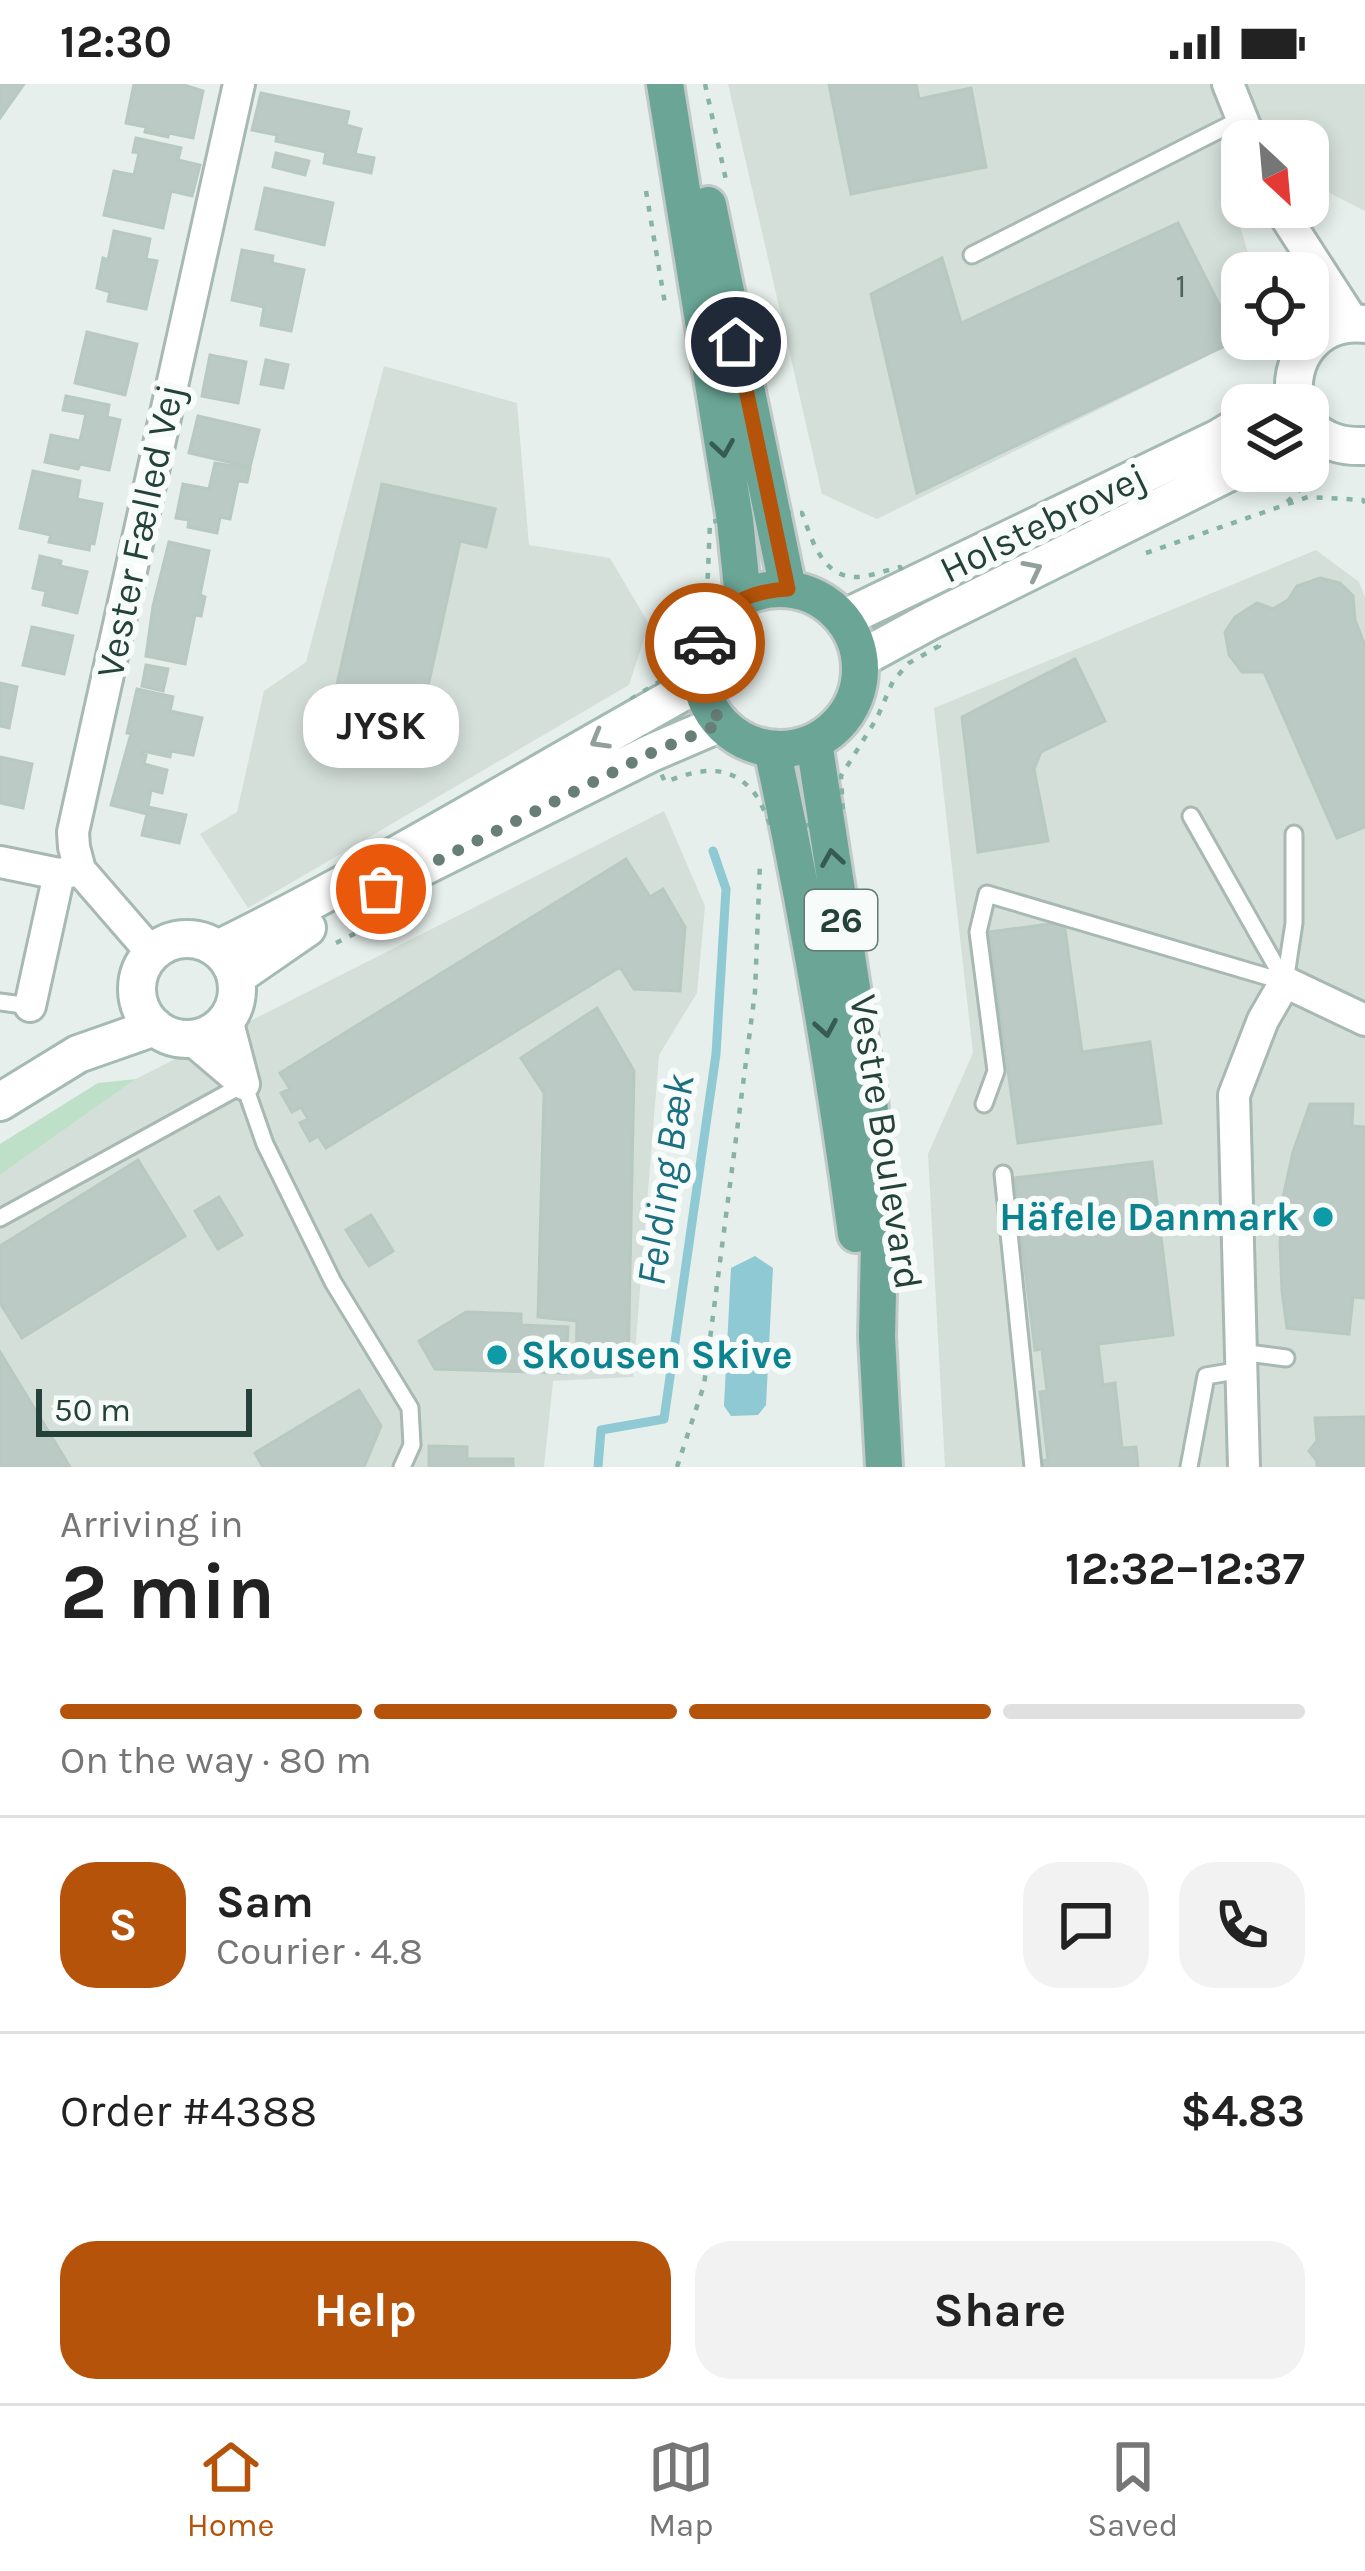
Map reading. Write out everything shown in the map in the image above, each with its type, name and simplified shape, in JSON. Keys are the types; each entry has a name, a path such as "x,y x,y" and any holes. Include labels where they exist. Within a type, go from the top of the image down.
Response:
{"main road":[{"path":"665,84 752,517 788,589"},
{"path":"683,84 752,517 743,598"},
{"path":"788,589 828,604 843,619 855,638 859,685 835,728 814,742 772,748 736,736 722,723 708,704 701,682 701,657 708,634 723,613 743,598 788,589"},
{"name":"Vestre Boulevard","path":"814,742 869,1098 884,1467"},
{"name":"Vestre Boulevard","path":"772,748 775,837 838,1102 858,1252 877,1337"}],"street":[{"name":"Vester Fælled Vej","path":"15,1004 70,872 73,832 239,84"},
{"path":"1228,84 1242,120"},
{"path":"1293,228 1359,323 1329,328"},
{"name":"Holstebrovej","path":"843,619 1221,437"},
{"name":"Holstebrovej","path":"860,659 1221,476"},
{"path":"227,963 279,920 701,682"},
{"path":"227,963 288,938 651,753 722,723"},
{"path":"0,862 70,872 152,953"},
{"path":"0,1102 78,1054 161,1020 204,1036 227,1019 237,991 227,963 203,941 186,939 169,942 152,953 138,979 161,1020 244,1084"},
{"path":"1244,1467 1234,1095 1263,1020 1286,982 1365,1020"},
{"path":"227,1019 244,1084"}],"lane":[{"path":"972,255 1221,141"},
{"path":"1191,816 1286,982"},
{"path":"1286,982 1294,923 1294,834"},
{"path":"984,1104 997,1071 978,932 987,894 1286,982"},
{"path":"0,1218 244,1084 265,1144 333,1282 410,1408 412,1444 402,1467"},
{"path":"1003,1174 1033,1467"},
{"path":"1189,1467 1206,1376 1240,1361 1286,1358"}],"path":[{"path":"1283,506 1298,492"},
{"path":"1306,492 1308,496"},
{"path":"1141,554 1308,496 1365,503"},
{"path":"677,1467 704,1385 775,837 751,788 725,773 697,770 665,782 628,701 665,678 707,595 710,522 802,513 819,556 831,568 851,578 900,567 939,646 909,663 893,681 877,718 841,776 843,813 775,837"}],"shaded area":[{"path":"728,84 1365,84 1365,211 1329,193 1329,120 1221,120 1221,228 1240,228 1248,252 1221,252 1221,349 877,519 822,494"},
{"path":"384,366 517,403 529,545 610,558 649,624 629,685 248,908 200,834 237,812 264,691 306,662"},
{"path":"1316,550 1359,582 1365,598 1365,1467 945,1467 928,1154 973,1053 934,708"},
{"path":"664,811 705,906 697,993 659,1055 633,1377 553,1381 544,1467 0,1467 0,1175 136,1079"}],"green space":[{"path":"136,1079 0,1175 0,1144 98,1083"}],"water":[{"path":"755,1256 773,1268 766,1405 758,1415 731,1416 724,1406 731,1268"}],"building":[{"path":"0,84 24,84 0,118"},
{"path":"134,84 181,84 203,91 193,138 145,132 146,127 126,123"},
{"path":"829,84 916,84 919,99 971,88 986,167 851,194"},
{"path":"261,93 349,112 346,125 361,129 355,154 374,158 371,173 324,163 326,152 276,141 277,135 252,130"},
{"path":"136,138 181,148 178,160 200,165 192,196 171,191 163,228 104,215 114,171 134,175 139,153 133,152"},
{"path":"276,153 309,161 305,175 273,167"},
{"path":"265,188 333,203 324,245 256,229"},
{"path":"1178,223 1221,308 1221,348 917,493 871,294 942,258 961,323"},
{"path":"114,231 150,239 146,259 157,261 146,309 108,301 110,292 97,288"},
{"path":"242,250 273,256 272,263 304,270 291,331 261,325 264,307 232,300"},
{"path":"87,332 137,344 125,395 75,383"},
{"path":"210,355 246,362 238,403 202,396"},
{"path":"266,360 288,365 283,388 261,384"},
{"path":"66,396 109,405 107,417 120,420 109,470 45,462 51,435 80,441 86,414 63,410"},
{"path":"198,416 259,430 250,467 189,453"},
{"path":"215,463 250,469 247,482 238,481 230,519 220,517 217,533 188,527 189,520 176,518 183,484 209,489"},
{"path":"33,471 80,481 77,499 102,504 89,550 49,542 51,535 20,528"},
{"path":"382,484 495,509 486,547 460,541 423,709 336,689"},
{"path":"169,542 209,551 201,616 195,615 185,664 146,656"},
{"path":"40,556 87,572 77,613 43,605 46,591 33,588"},
{"path":"1320,578 1340,583 1353,596 1355,620 1365,646 1365,827 1337,838 1264,672 1242,672 1229,655 1225,632 1235,617 1257,603 1273,609 1288,600 1297,586"},
{"path":"32,627 73,636 64,674 23,665"},
{"path":"1075,659 1105,721 1041,752 1034,769 1048,841 978,852 962,717"},
{"path":"146,665 168,669 163,691 142,686"},
{"path":"0,683 17,687 9,728 0,726"},
{"path":"137,689 173,697 170,711 202,718 193,755 142,754 146,755 144,764 167,770 162,793 151,790 148,807 186,815 179,843 142,835 147,814 111,805 131,734 127,733"},
{"path":"0,757 32,764 23,808 0,803"},
{"path":"626,859 650,897 663,889 685,927 680,991 634,989 620,967 326,1148 318,1136 310,1141 300,1123 308,1119 301,1107 292,1112 281,1093 290,1089 280,1073"},
{"path":"1064,922 1082,1052 1150,1042 1161,1123 1018,1143 989,932"},
{"path":"597,1008 634,1071 628,1372 576,1368 577,1321 538,1317 544,1093 521,1058"},
{"name":"Häfele Danmark","path":"1310,1104 1353,1104 1352,1126 1365,1127 1365,1298 1353,1297 1349,1334 1287,1328 1280,1242 1284,1193"},
{"path":"138,1160 185,1236 22,1338 0,1303 0,1246"},
{"path":"1152,1162 1173,1335 1098,1344 1103,1385 1115,1383 1122,1448 1136,1447 1138,1467 1040,1467 1040,1461 1048,1460 1040,1392 1047,1391 1042,1349 1035,1350 1014,1178"},
{"path":"219,1197 242,1235 218,1249 195,1211"},
{"path":"371,1215 393,1251 369,1266 346,1230"},
{"name":"Skousen Skive","path":"466,1312 521,1314 521,1325 568,1327 566,1373 435,1369 419,1341"},
{"path":"0,1352 70,1467 0,1467"},
{"path":"359,1390 381,1426 364,1467 263,1467 255,1453"},
{"path":"1365,1417 1365,1467 1317,1467 1309,1451 1317,1441 1315,1418"},
{"path":"429,1446 467,1447 467,1459 513,1459 513,1467 429,1467"}],"waterway":[{"name":"Felding Bæk","path":"598,1467 601,1430 664,1419 716,1054 726,889 713,851"}],"way so far":[{"path":"381,889 651,753 722,723 708,704 701,682 705,643"}],"place":[{"name":"JYSK","path":"381,889"},
{"name":"Häfele Danmark","path":"1323,1217"},
{"name":"Skousen Skive","path":"497,1355"}],"route":[{"path":"705,643 723,613 743,598 788,589 736,342"}]}
